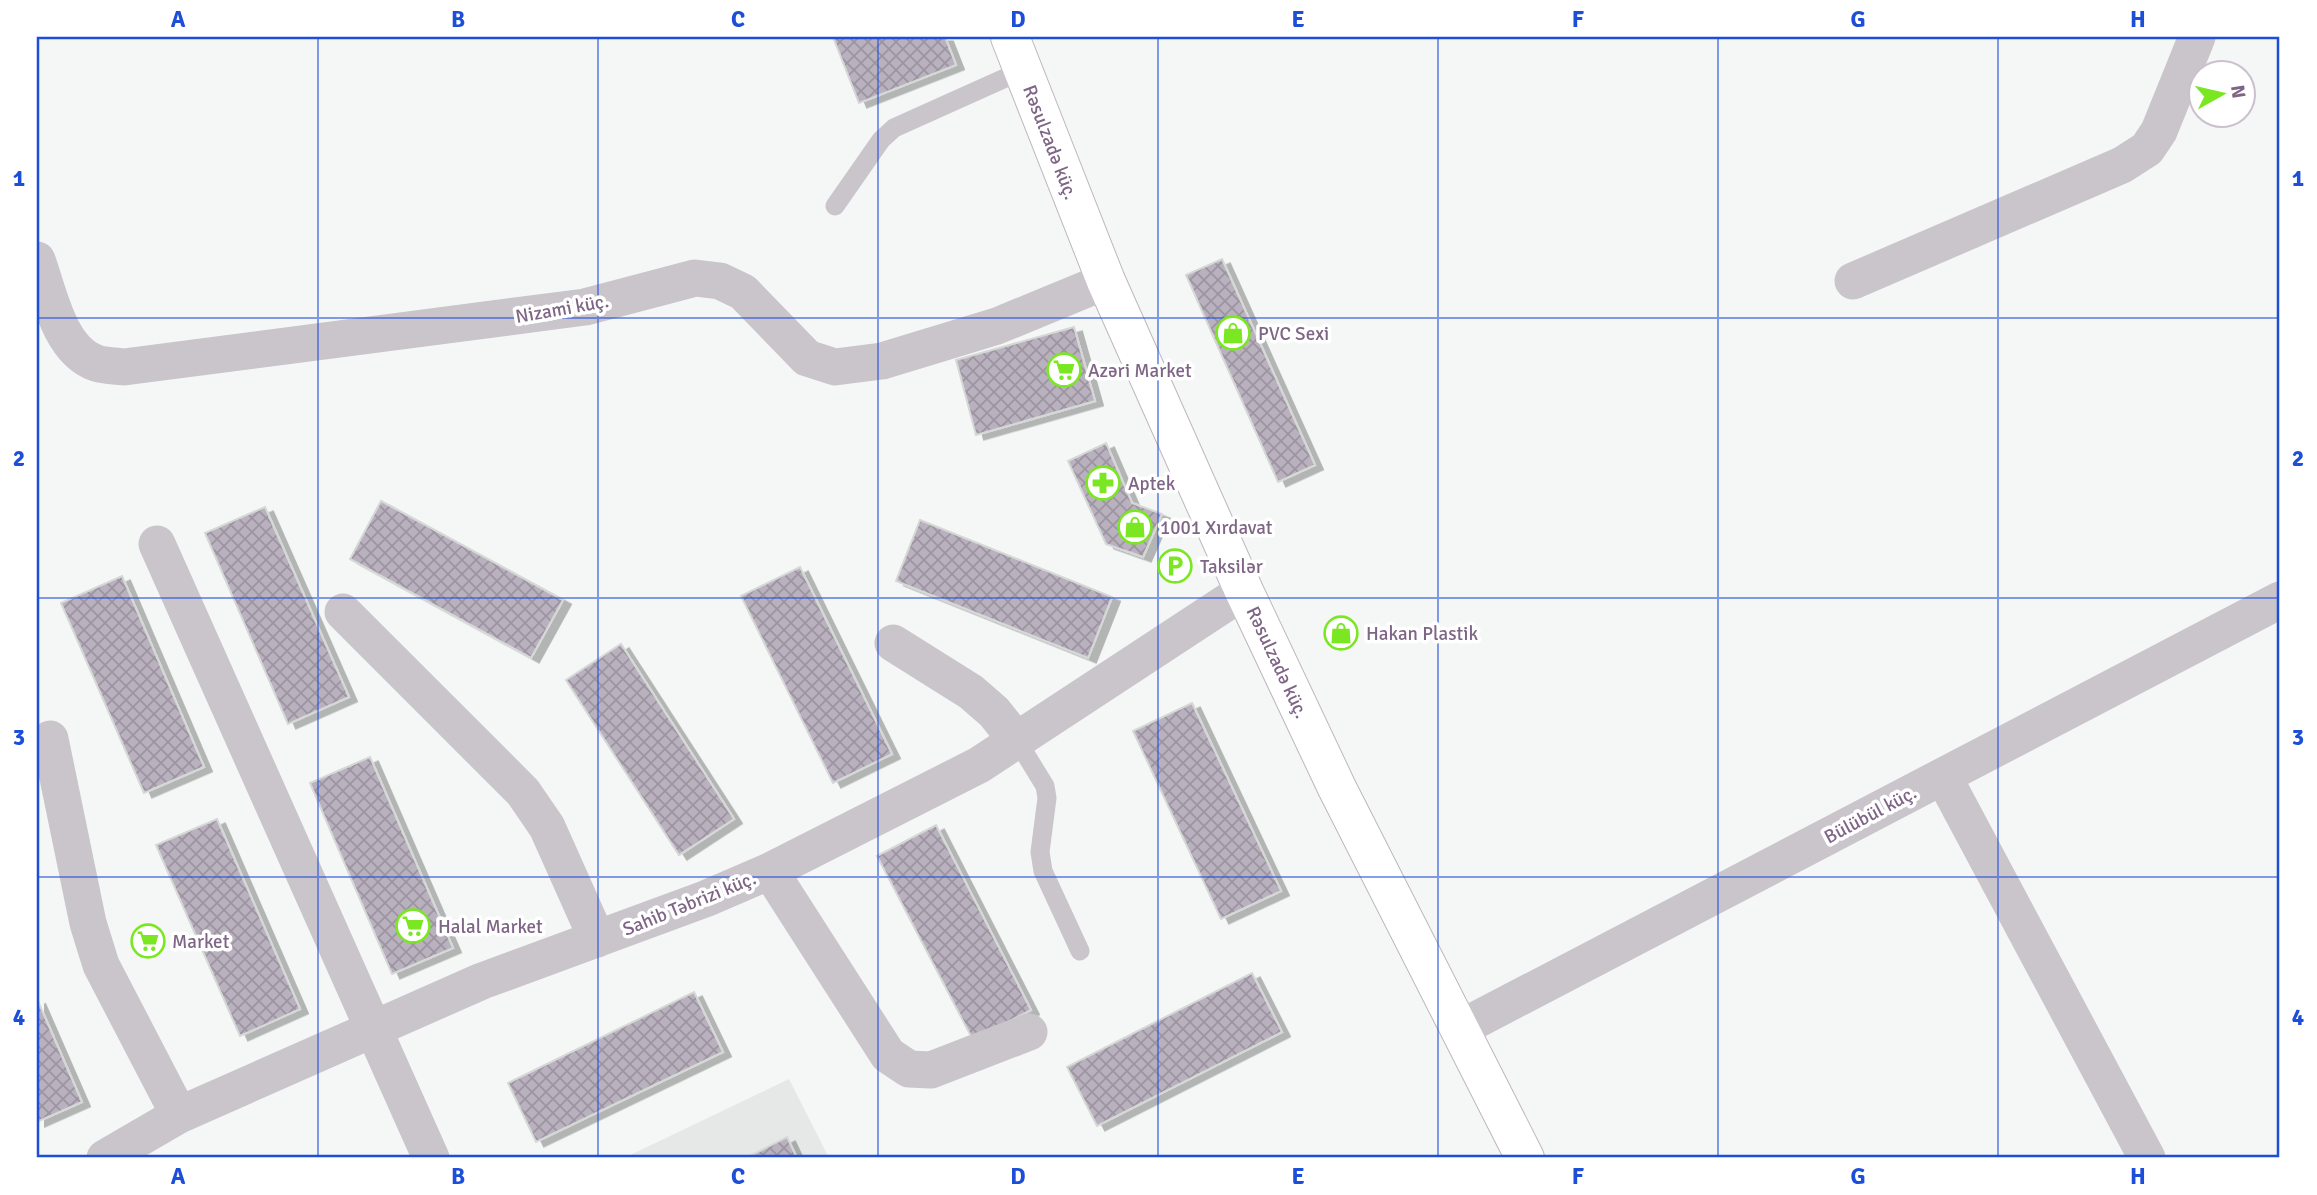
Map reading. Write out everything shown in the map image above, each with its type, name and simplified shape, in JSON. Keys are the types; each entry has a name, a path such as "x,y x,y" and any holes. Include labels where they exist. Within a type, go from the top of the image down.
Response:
{"main road":[{"name":"Rəsulzadə küç.","path":"1016,53 1106,281 1244,592 1337,789 1525,1158"}],"street":[{"path":"1853,281 2122,165 2147,149 2159,131 2197,37"},
{"name":"Nizami küç.","path":"37,260 65,336 77,350 96,363 124,367 585,307 695,278 720,281 743,292 807,358 835,367 882,361 997,326 1106,281"},
{"path":"158,544 432,1158"},
{"name":"Sahib Təbrizi küç.","path":"105,1158 178,1115 527,962 597,939 770,871 979,765 1244,592"},
{"name":"Bülübül küç.","path":"1459,1029 2280,600"},
{"path":"343,612 523,792 547,827 597,939"},
{"path":"893,643 971,692 995,712 1018,742"},
{"path":"50,739 88,923 101,965 178,1115"},
{"path":"1943,776 2147,1158"},
{"path":"770,871 888,1055 909,1069 931,1070 1029,1032"}],"lane":[{"path":"835,206 881,140 894,128 1016,53"},
{"path":"1018,742 1045,786 1047,799 1040,852 1043,871 1080,951"}],"shaded area":[{"path":"789,1079 829,1158 624,1158"}],"building":[{"path":"833,37 945,37 956,65 859,103"},
{"path":"1222,259 1315,465 1278,482 1186,275"},
{"path":"1074,327 1095,401 976,435 956,360"},
{"path":"1106,443 1132,503 1162,514 1143,557 1106,544 1068,461"},
{"path":"381,501 563,600 531,658 350,559"},
{"path":"265,507 349,697 288,724 205,533"},
{"path":"920,520 1112,597 1088,658 896,581"},
{"path":"800,567 892,754 833,783 741,596"},
{"path":"122,576 204,767 144,793 61,603"},
{"path":"621,644 734,819 679,855 566,680"},
{"path":"1192,703 1281,891 1221,919 1133,731"},
{"path":"370,757 453,948 392,974 310,783"},
{"path":"217,819 300,1009 240,1036 156,845"},
{"path":"936,825 1031,1010 973,1040 877,856"},
{"path":"1252,973 1282,1032 1097,1126 1067,1067"},
{"path":"694,992 723,1052 536,1142 508,1083"},
{"path":"37,999 82,1102 37,1122"},
{"path":"787,1137 797,1158 746,1158"}],"place":[{"name":"PVC Sexi","path":"1233,333"},
{"name":"Azəri Market","path":"1064,370"},
{"name":"Aptek","path":"1103,483"},
{"name":"1001 Xırdavat","path":"1135,527"},
{"name":"Taksilər","path":"1175,566"},
{"name":"Hakan Plastik","path":"1341,633"},
{"name":"Halal Market","path":"413,926"},
{"name":"Market","path":"148,941"}]}
